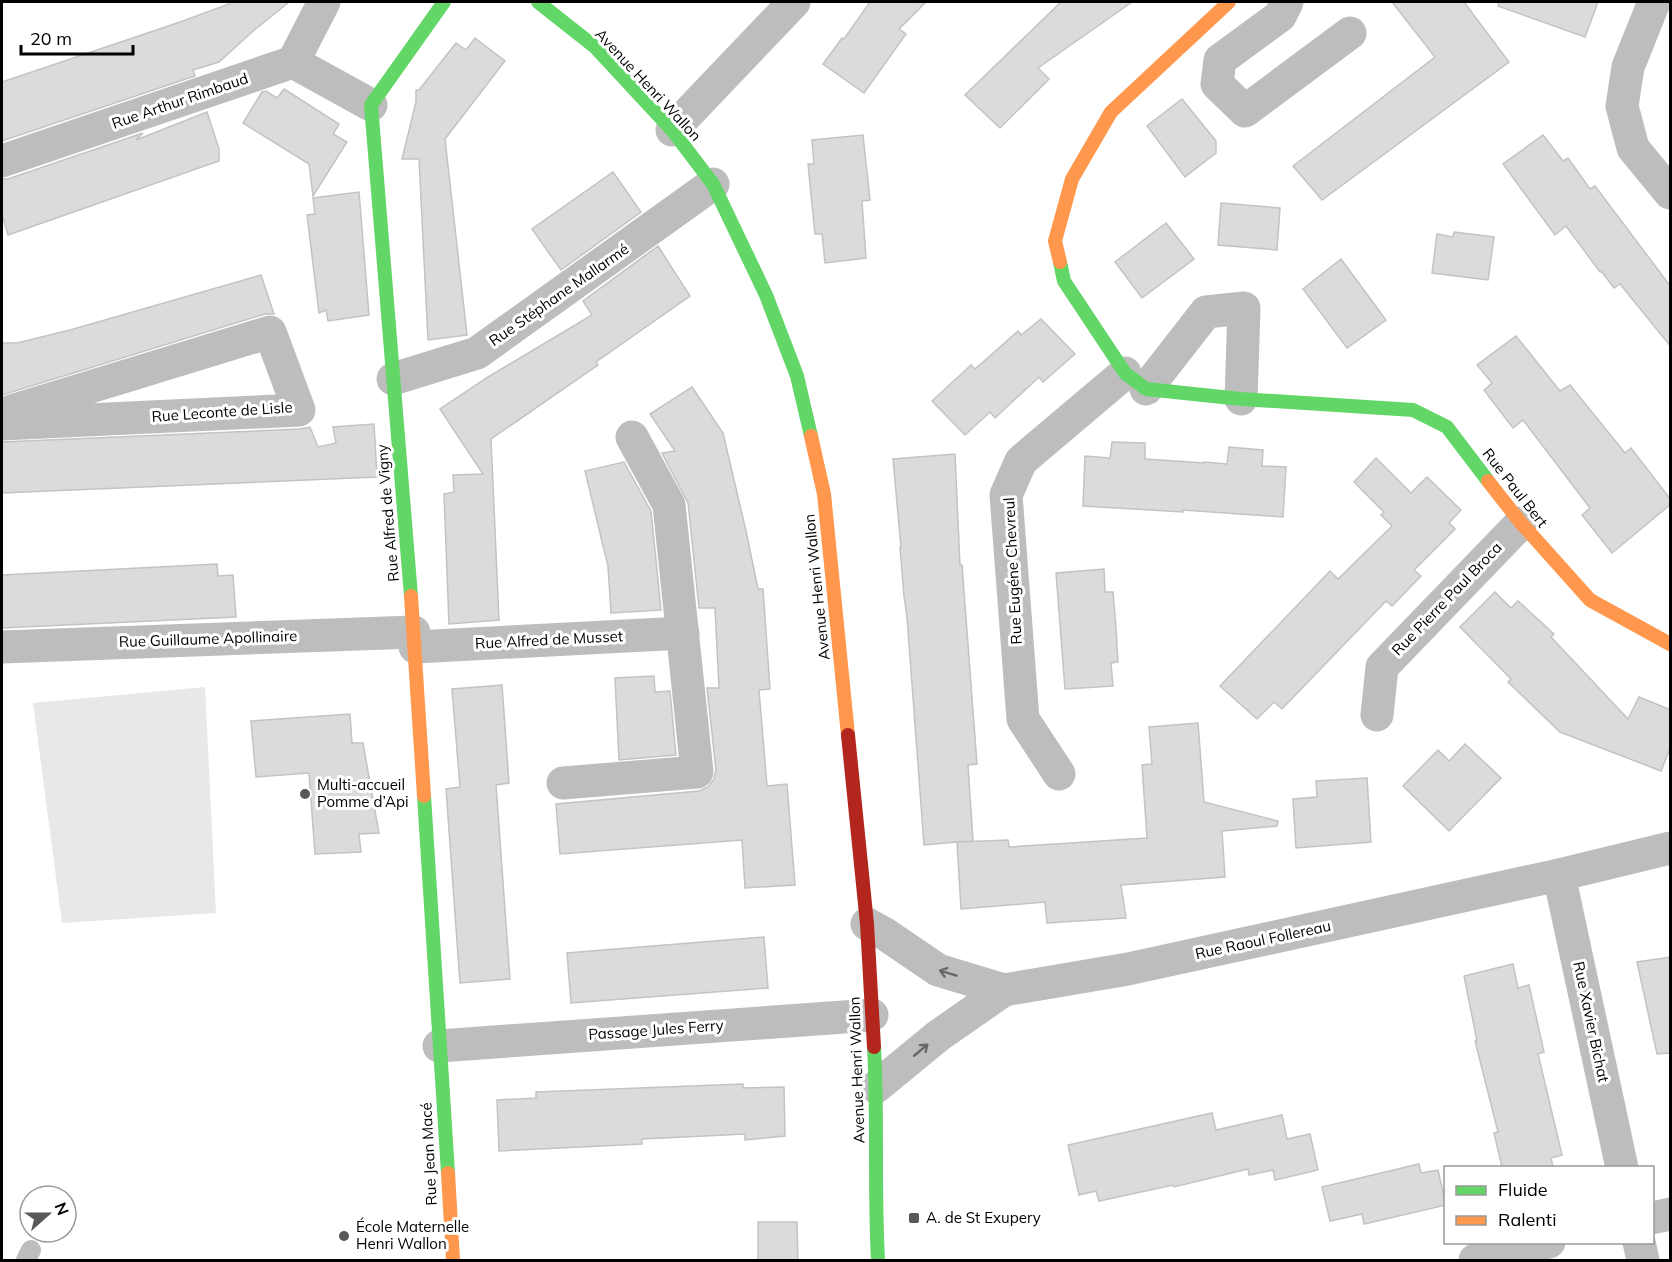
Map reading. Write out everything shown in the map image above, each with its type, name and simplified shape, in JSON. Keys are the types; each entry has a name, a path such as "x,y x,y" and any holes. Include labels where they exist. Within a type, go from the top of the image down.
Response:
{"street":[{"path":"324,2 293,63 371,105 444,2"},
{"name":"Avenue Henri Wallon","path":"538,2 595,47 672,130 713,184 766,295 797,376 824,494 867,924 876,1087 878,1260"},
{"path":"672,130 794,2"},
{"path":"1135,381 1064,281 1056,241 1072,178 1111,112 1229,2"},
{"path":"1287,2 1280,16 1220,60 1217,84 1245,111 1350,33"},
{"path":"1654,2 1628,67 1622,106 1633,148 1671,193"},
{"name":"Rue Arthur Rimbaud","path":"2,161 293,63"},
{"name":"Rue Alfred de Vigny","path":"371,105 414,639 439,1046"},
{"name":"Rue Stéphane Mallarmé","path":"393,379 477,354 713,184"},
{"name":"Rue Eugéne Chevreul","path":"1059,774 1023,718 1006,495 1021,461 1135,381 1206,312 1244,308 1241,399"},
{"name":"Rue Leconte de Lisle","path":"2,414 270,332 299,410 2,424"},
{"name":"Rue Paul Bert","path":"1135,381 1241,399 1413,410 1447,428 1521,523 1590,600 1671,644"},
{"path":"563,783 697,772 669,506 632,437"},
{"name":"Rue Pierre Paul Broca","path":"1377,715 1382,667 1521,523"},
{"name":"Rue Alfred de Musset","path":"414,639 683,633"},
{"name":"Rue Guillaume Apollinaire","path":"2,646 414,639"},
{"name":"Rue Raoul Follereau","path":"867,924 938,970 1004,990 1128,969 1559,876 1671,848"},
{"name":"Rue Xavier Bichat","path":"1559,876 1622,1166"},
{"path":"876,1087 938,1036 1004,990"},
{"name":"Passage Jules Ferry","path":"439,1046 872,1015"},
{"name":"Rue Jean Macé","path":"439,1046 453,1260"},
{"path":"1654,1218 1671,1214"},
{"path":"1475,1260 1541,1244"},
{"path":"1639,1244 1643,1260"}],"shaded area":[{"path":"205,687 216,913 62,923 33,703"}],"building":[{"path":"230,2 289,2 219,62 193,70 195,76 2,141 2,82 183,21"},
{"path":"870,2 926,2 899,29 906,34 864,93 823,64"},
{"path":"1061,2 1132,2 1038,68 1049,79 1000,128 965,95"},
{"path":"1392,2 1464,2 1509,62 1322,200 1293,166 1435,57"},
{"path":"1499,2 1598,2 1585,37 1498,6"},
{"path":"475,38 505,61 445,139 467,335 428,340 419,159 402,159 416,102 416,90 419,90 456,43 466,50"},
{"path":"284,89 339,124 333,134 347,142 313,196 309,164 243,123 262,92 266,91 277,98"},
{"path":"1182,99 1216,141 1216,153 1185,177 1147,126"},
{"path":"207,112 219,149 219,161 8,235 2,214 2,179 8,179 143,133 136,140"},
{"path":"863,135 870,200 862,201 866,258 825,263 822,234 815,234 808,164 814,164 812,140"},
{"path":"1543,135 1563,161 1568,158 1590,189 1595,186 1671,287 1671,347 1620,284 1614,288 1600,272 1566,226 1555,235 1503,164"},
{"path":"613,172 641,212 561,270 532,229"},
{"path":"359,192 369,315 328,321 326,310 319,313 307,215 315,214 313,198"},
{"path":"1221,203 1280,208 1277,250 1218,245"},
{"path":"1166,223 1194,259 1142,298 1115,262"},
{"path":"1454,232 1494,237 1488,280 1432,273 1437,234 1453,237"},
{"path":"658,246 690,296 596,362 598,365 491,439 499,620 449,624 444,494 454,492 453,475 483,474 440,409 488,377 592,315 583,301"},
{"path":"1341,259 1386,320 1347,348 1303,289"},
{"path":"261,275 274,314 265,314 2,395 2,343 17,343 70,330"},
{"path":"1041,319 1075,354 1043,382 1039,377 995,418 990,412 965,435 932,401 971,365 975,369 1018,331 1021,335"},
{"path":"1516,336 1560,391 1570,385 1625,453 1631,448 1671,500 1671,504 1612,553 1582,515 1590,508 1523,420 1513,428 1484,390 1492,383 1477,365"},
{"path":"692,387 723,433 758,589 763,589 770,689 759,690 767,786 787,784 795,885 745,888 742,840 560,854 556,804 699,791 708,787 714,779 716,770 707,688 719,688 715,608 699,608 688,503 662,453 675,451 650,414"},
{"path":"374,424 377,477 2,493 2,442 310,427 318,447 336,443 333,427"},
{"path":"1112,442 1145,443 1145,459 1204,463 1227,464 1229,447 1263,450 1262,466 1286,467 1283,517 1083,506 1085,456 1110,458"},
{"path":"955,454 960,565 962,565 977,764 968,765 973,841 958,842 1008,840 1009,847 1147,838 1142,765 1152,764 1149,727 1198,723 1204,802 1278,821 1277,826 1222,831 1225,877 1121,885 1126,918 1047,923 1045,902 961,909 957,842 924,845 893,459"},
{"path":"1376,458 1411,493 1427,477 1461,510 1449,523 1455,529 1414,570 1421,576 1392,606 1386,601 1282,709 1274,702 1257,719 1220,686 1330,571 1338,579 1392,526 1381,515 1384,512 1354,482"},
{"path":"624,462 651,511 661,610 611,613 608,566 585,471"},
{"path":"217,564 218,576 233,575 236,617 2,628 2,575"},
{"path":"1104,569 1105,592 1113,592 1116,628 1118,662 1111,663 1113,686 1065,689 1056,573"},
{"path":"1495,592 1511,608 1518,601 1554,634 1551,637 1628,719 1639,697 1671,710 1671,746 1661,771 1560,732 1508,682 1511,679 1460,627"},
{"path":"654,676 655,692 670,691 676,755 619,760 615,678"},
{"path":"502,685 509,783 496,785 510,979 460,983 446,789 460,787 452,689"},
{"name":"Multi-accueil Pomme d’Api","path":"350,714 352,743 363,743 379,833 359,834 361,852 315,854 309,773 256,777 251,721"},
{"path":"1465,744 1501,778 1449,831 1403,786 1438,750 1449,761"},
{"path":"1367,778 1371,842 1296,848 1293,799 1317,797 1316,781"},
{"path":"764,937 768,988 571,1003 567,953"},
{"path":"1671,957 1671,1053 1657,1054 1637,962"},
{"path":"1513,964 1518,988 1529,985 1544,1052 1538,1054 1562,1155 1551,1158 1553,1166 1502,1166 1494,1133 1498,1132 1475,1041 1477,1041 1464,976"},
{"path":"743,1084 743,1088 784,1087 785,1136 745,1140 745,1134 642,1139 642,1144 499,1151 497,1100 536,1098 536,1092"},
{"path":"1212,1113 1216,1130 1282,1115 1287,1139 1310,1134 1318,1170 1275,1180 1273,1170 1249,1175 1248,1169 1174,1187 1173,1185 1099,1201 1096,1191 1079,1195 1068,1145"},
{"path":"1419,1164 1421,1173 1438,1170 1444,1205 1364,1224 1362,1214 1330,1221 1322,1187"},
{"path":"758,1222 797,1222 798,1260 758,1260"}],"traffic: fast":[{"path":"411,596 371,105 444,2"},
{"path":"538,2 595,47 672,130 713,184 766,295 797,376 811,436"},
{"path":"1060,262 1064,281 1125,373 1146,389 1241,399 1413,410 1447,427 1488,481"},
{"path":"424,796 448,1173"},
{"path":"874,1047 878,1260"}],"traffic: slow":[{"path":"1060,262 1055,241 1072,179 1111,112 1229,2"},
{"path":"811,436 824,494 848,735"},
{"path":"1488,481 1521,523 1590,600 1670,644"},
{"path":"411,596 424,796"},
{"path":"448,1173 453,1260"}],"traffic: jam":[{"path":"848,735 867,924 874,1047"}],"place":[{"name":"Multi-accueil Pomme d’Api","path":"305,794"},
{"name":"A. de St Exupery","path":"914,1218"},
{"name":"École Maternelle Henri Wallon","path":"344,1236"}]}
